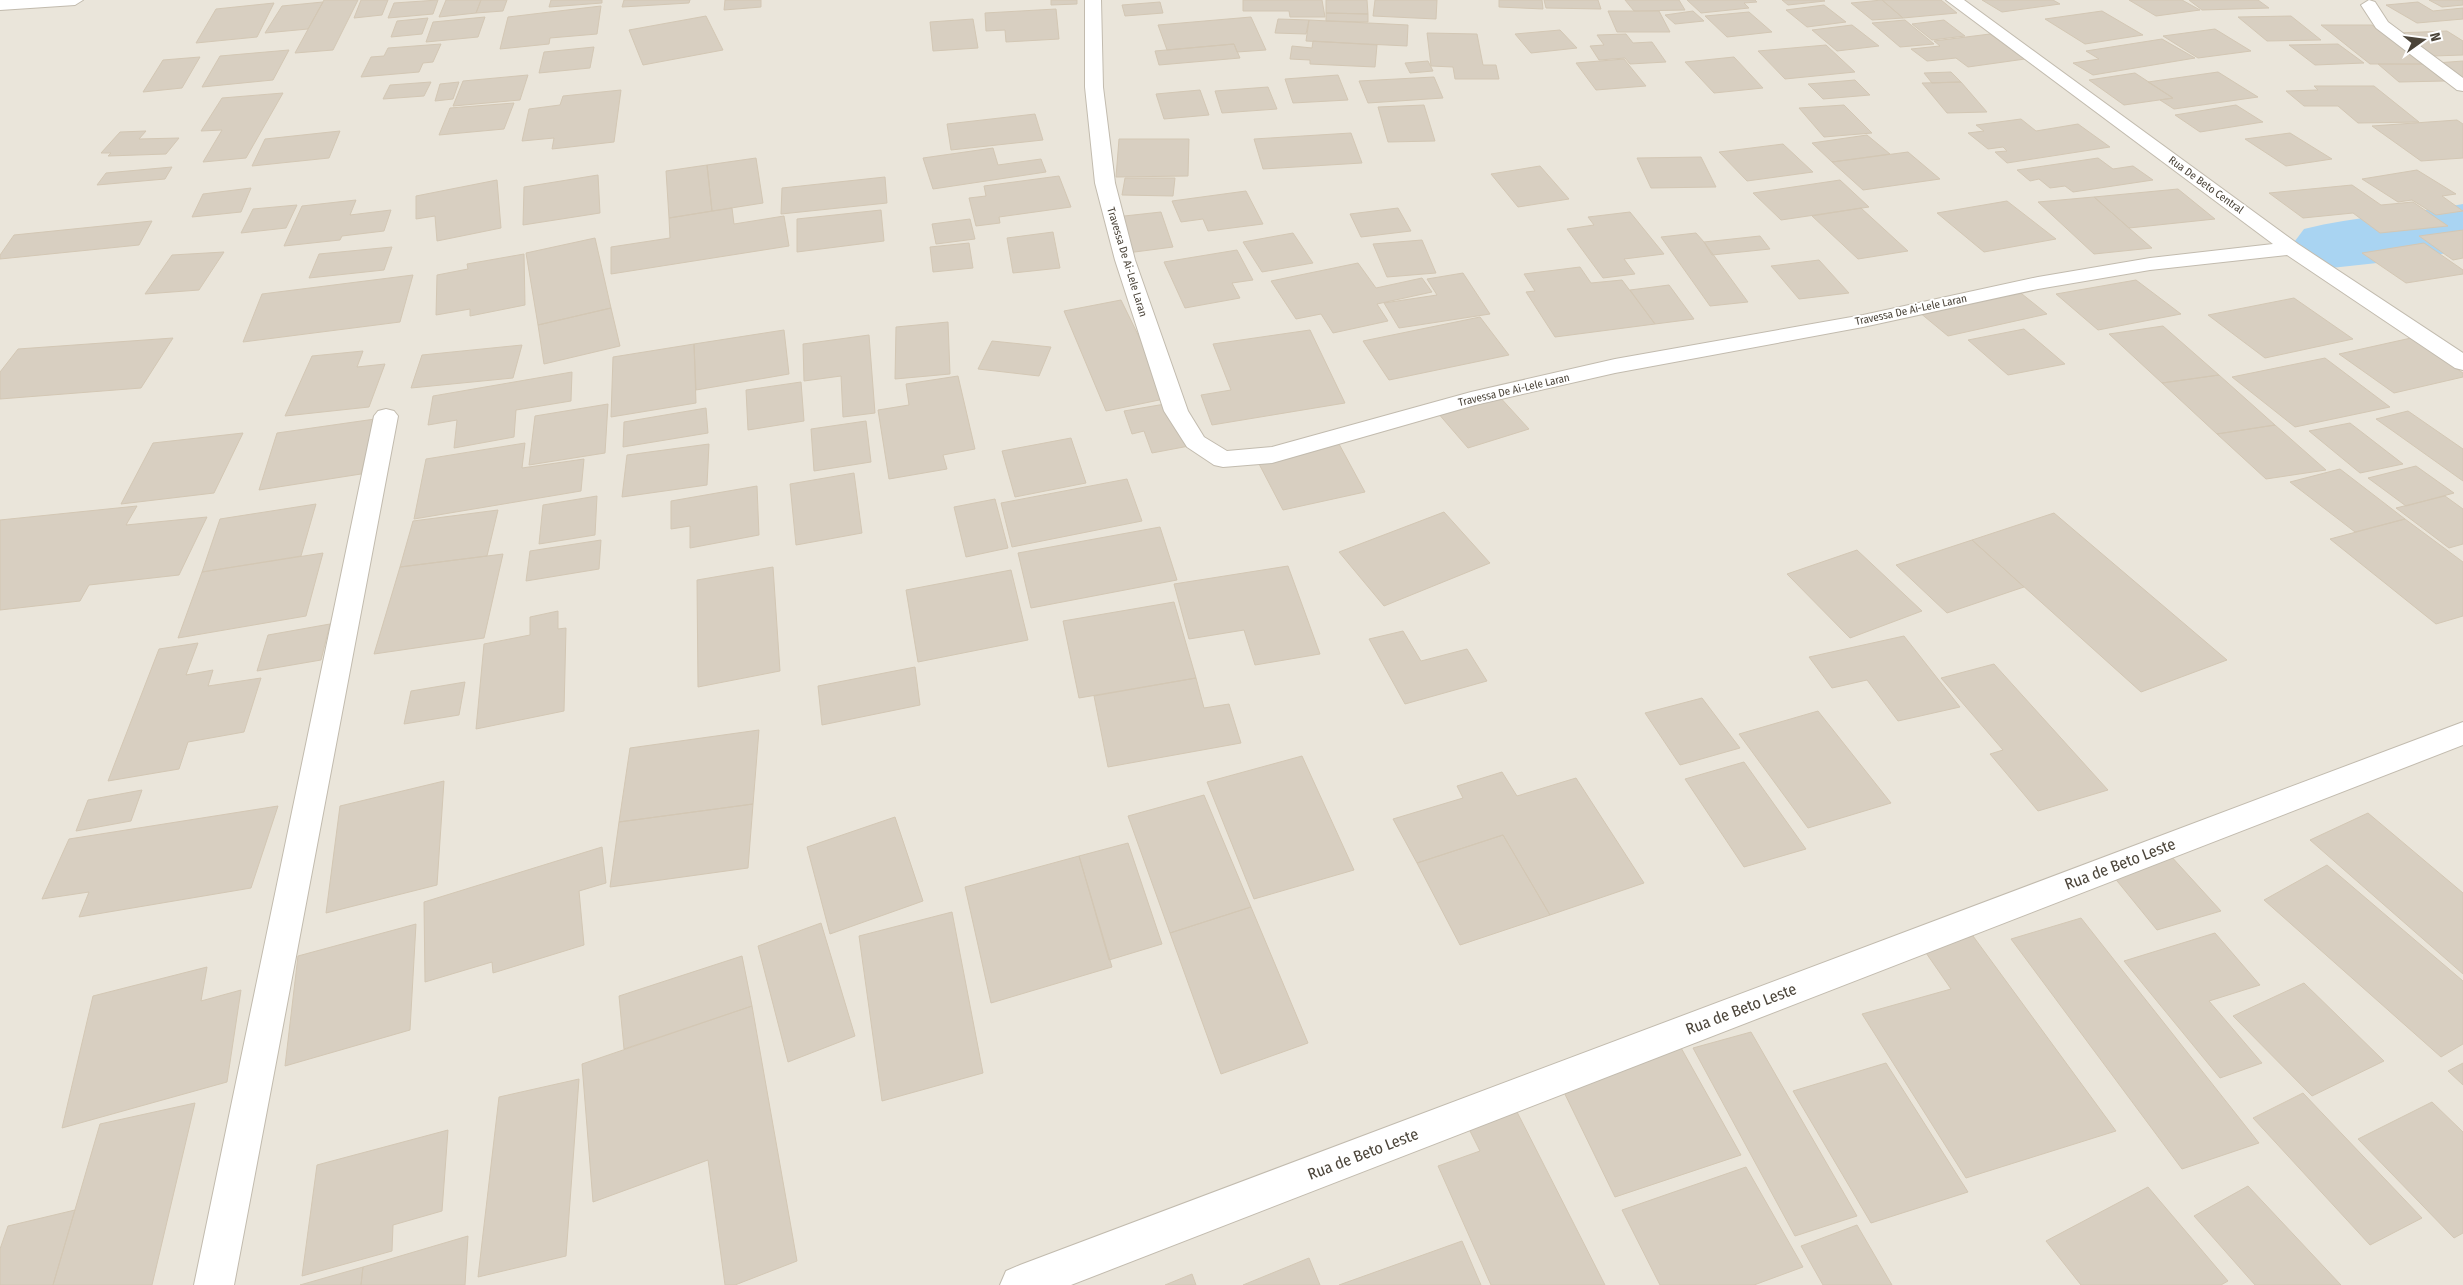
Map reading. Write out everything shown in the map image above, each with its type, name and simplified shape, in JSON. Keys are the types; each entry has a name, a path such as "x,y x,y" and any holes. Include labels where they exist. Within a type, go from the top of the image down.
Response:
{"street":[{"path":"0,5 75,0"},
{"name":"Travessa De Ai-Lele Laran","path":"1092,0 1095,23 1094,87 1104,183 1125,260 1176,412 1196,442 1223,459 1272,455 1471,399 1615,366 1863,321 2038,283 2150,264 2291,248"},
{"name":"Rua De Beto Central","path":"1954,0 2291,248 2463,363"},
{"path":"2369,5 2382,25 2463,86"},
{"path":"214,1285 386,416"},
{"name":"Rua de Beto Leste","path":"1020,1285 2463,733"}],"shaded area":[{"path":"0,0 2463,0 2463,1285 0,1285"}],"building":[{"path":"324,0 358,0 333,50 295,53"},
{"path":"361,0 388,0 382,15 354,18"},
{"path":"438,0 433,14 388,18 394,3"},
{"path":"446,0 481,0 476,13 439,17"},
{"path":"481,0 507,0 503,11 476,13"},
{"path":"551,0 602,0 602,3 549,7"},
{"path":"624,0 690,0 689,3 622,7"},
{"path":"725,0 761,0 761,7 724,10"},
{"path":"1051,0 1077,0 1077,4 1051,5"},
{"path":"1243,0 1322,0 1325,17 1290,17 1289,11 1243,11"},
{"path":"1326,0 1367,0 1368,14 1326,13"},
{"path":"1375,0 1437,0 1436,19 1373,16"},
{"path":"1499,0 1542,0 1543,9 1499,7"},
{"path":"1544,0 1598,0 1601,9 1546,8"},
{"path":"1625,0 1679,0 1685,10 1634,11"},
{"path":"1687,0 1755,0 1757,2 1744,3 1749,8 1701,13"},
{"path":"1782,0 1823,0 1825,1 1788,5"},
{"path":"1882,0 1903,18 1872,20 1851,3"},
{"path":"1882,0 1941,0 1957,13 1903,18"},
{"path":"1982,0 2053,0 2060,4 2002,12"},
{"path":"2129,0 2182,0 2200,10 2156,16"},
{"path":"2189,0 2258,0 2269,8 2202,10"},
{"path":"2429,0 2463,0 2463,5 2442,7"},
{"path":"323,2 308,29 265,33 282,6"},
{"path":"1160,2 1163,13 1125,16 1122,5"},
{"path":"2418,2 2433,11 2463,8 2463,19 2417,23 2386,5"},
{"path":"274,3 257,37 196,43 216,9"},
{"path":"1824,5 1846,22 1807,27 1786,10"},
{"path":"601,6 597,34 550,38 549,44 500,49 508,17"},
{"path":"1056,9 1059,39 1006,42 1005,30 986,31 985,13"},
{"path":"1608,11 1659,11 1670,32 1617,32"},
{"path":"1693,11 1704,21 1675,24 1665,15"},
{"path":"2102,11 2143,35 2085,44 2045,19"},
{"path":"1749,12 1772,32 1727,37 1705,16"},
{"path":"1326,13 1368,14 1368,22 1326,21"},
{"path":"706,16 723,50 643,65 629,30"},
{"path":"2291,16 2321,40 2267,41 2238,17"},
{"path":"485,17 478,37 426,42 433,22"},
{"path":"1251,17 1266,50 1237,52 1234,44 1167,50 1158,25"},
{"path":"428,18 422,34 391,37 397,21"},
{"path":"973,19 978,48 933,51 930,22"},
{"path":"1278,19 1309,20 1306,34 1275,33"},
{"path":"1309,20 1408,25 1407,46 1306,41"},
{"path":"1905,20 1934,44 1900,47 1872,23"},
{"path":"1944,20 1965,36 1932,40 1912,24"},
{"path":"1852,25 1879,46 1837,51 1812,30"},
{"path":"2321,25 2372,25 2423,64 2370,64"},
{"path":"2215,29 2251,51 2198,58 2163,36"},
{"path":"1560,30 1577,48 1531,53 1515,34"},
{"path":"2447,31 2463,41 2463,55 2433,56 2397,33"},
{"path":"1427,33 1477,34 1483,65 1496,65 1499,79 1455,79 1453,67 1431,66"},
{"path":"1626,34 1633,43 1652,42 1666,62 1630,64 1625,58 1599,60 1590,46 1604,45 1597,35"},
{"path":"1990,34 2025,59 1968,67 1956,58 1927,61 1911,49 1940,46 1934,41"},
{"path":"2162,39 2195,58 2093,75 2073,63 2099,59 2086,51"},
{"path":"1313,41 1377,45 1375,67 1310,64 1310,60 1290,59 1292,46 1312,48"},
{"path":"441,44 433,62 423,63 419,72 361,77 371,57 384,56 388,48"},
{"path":"1234,44 1240,58 1159,65 1155,51"},
{"path":"2338,44 2364,63 2315,65 2289,45"},
{"path":"1826,45 1855,72 1785,79 1758,51"},
{"path":"594,47 590,68 539,73 544,52"},
{"path":"289,50 273,80 202,87 220,56"},
{"path":"200,57 182,88 143,92 163,60"},
{"path":"1734,57 1763,88 1714,93 1685,62"},
{"path":"1624,59 1646,86 1596,90 1576,63"},
{"path":"1428,61 1433,71 1410,73 1405,63"},
{"path":"2463,61 2463,79 2436,63"},
{"path":"2378,64 2423,64 2445,81 2399,82"},
{"path":"1951,72 1961,82 1932,83 1924,73"},
{"path":"2218,72 2258,97 2174,109 2160,100 2173,98 2148,82"},
{"path":"2135,73 2173,98 2124,105 2089,80"},
{"path":"528,75 520,100 453,106 463,81"},
{"path":"1338,75 1348,100 1293,103 1285,79"},
{"path":"1434,77 1443,98 1368,103 1359,81"},
{"path":"1855,80 1870,95 1823,99 1808,84"},
{"path":"431,82 424,96 383,99 390,85"},
{"path":"459,82 453,99 435,101 440,84"},
{"path":"1961,82 1987,112 1947,113 1922,83"},
{"path":"2314,86 2374,86 2419,122 2358,123 2338,106 2304,106 2286,91 2318,90"},
{"path":"1268,87 1277,109 1222,113 1215,91"},
{"path":"621,90 614,142 552,149 554,138 522,141 529,109 560,105 563,96"},
{"path":"1200,90 1209,115 1164,119 1156,94"},
{"path":"283,93 246,158 203,162 222,130 201,131 222,98"},
{"path":"514,103 504,129 439,135 450,108"},
{"path":"1424,105 1435,141 1388,142 1378,107"},
{"path":"1844,105 1872,133 1824,137 1799,108"},
{"path":"2236,105 2263,122 2200,132 2175,115"},
{"path":"1035,114 1043,140 951,150 947,124"},
{"path":"2021,119 2036,131 2078,124 2110,147 2007,163 1995,152 2007,151 2003,147 1988,149 1968,133 1984,131 1976,125"},
{"path":"2457,120 2463,124 2463,158 2421,161 2372,126"},
{"path":"146,131 139,139 179,138 166,154 108,156 111,153 101,153 120,132"},
{"path":"340,131 329,158 252,166 265,139"},
{"path":"1351,133 1362,163 1263,169 1254,139"},
{"path":"2290,133 2332,159 2286,166 2245,139"},
{"path":"1867,135 1890,154 1832,162 1812,143"},
{"path":"1119,139 1189,139 1188,176 1116,177"},
{"path":"1783,144 1813,172 1747,181 1719,152"},
{"path":"993,148 998,165 1041,159 1046,172 933,189 923,158"},
{"path":"1908,152 1940,179 1863,190 1832,162"},
{"path":"1701,157 1716,187 1651,188 1637,158"},
{"path":"756,158 763,203 712,211 707,165"},
{"path":"2098,158 2113,169 2133,166 2153,180 2073,192 2065,186 2050,188 2039,179 2030,181 2017,170"},
{"path":"707,165 712,211 669,218 666,171"},
{"path":"1540,166 1569,199 1518,207 1491,174"},
{"path":"172,167 165,179 97,185 106,173"},
{"path":"2417,170 2456,194 2442,196 2463,211 2436,215 2412,200 2398,202 2362,179"},
{"path":"598,175 600,213 523,225 524,187"},
{"path":"1059,176 1071,207 999,217 1000,223 976,226 969,198 986,196 984,186"},
{"path":"885,177 887,203 781,214 782,188"},
{"path":"1125,178 1175,178 1173,196 1122,195"},
{"path":"497,180 501,228 437,241 435,216 416,219 416,196"},
{"path":"1840,180 1869,207 1781,220 1753,193"},
{"path":"2352,185 2381,205 2413,202 2448,226 2380,233 2353,213 2303,218 2269,193"},
{"path":"251,188 241,212 192,217 203,194"},
{"path":"2178,189 2215,219 2129,228 2094,197"},
{"path":"1246,191 1263,224 1208,231 1203,219 1181,222 1172,201"},
{"path":"2094,197 2152,248 2094,254 2038,202"},
{"path":"356,200 350,215 391,210 384,231 342,236 340,240 284,246 302,206"},
{"path":"2007,201 2056,239 1984,252 1937,213"},
{"path":"297,205 286,228 241,233 253,209"},
{"path":"732,208 734,224 784,216 789,246 611,274 611,247 670,238 669,218"},
{"path":"1398,208 1411,231 1361,237 1350,214"},
{"path":"1861,208 1908,251 1858,259 1812,216"},
{"path":"881,210 884,241 797,252 797,219"},
{"path":"1161,212 1173,247 1127,253 1115,217"},
{"path":"1630,212 1664,254 1624,259 1635,274 1603,278 1567,229 1594,225 1588,217"},
{"path":"970,219 975,239 936,244 932,224"},
{"path":"152,221 139,245 0,259 0,255 14,235"},
{"path":"2463,230 2463,258 2453,260 2419,236"},
{"path":"1053,232 1060,268 1013,273 1007,238"},
{"path":"1293,233 1313,263 1262,272 1243,242"},
{"path":"1696,233 1748,302 1710,306 1661,237"},
{"path":"1760,236 1770,249 1712,255 1704,242"},
{"path":"595,238 611,308 538,325 526,253"},
{"path":"1422,240 1436,273 1387,277 1373,244"},
{"path":"969,243 973,268 933,272 930,247"},
{"path":"2424,243 2463,270 2463,274 2406,283 2362,253"},
{"path":"392,247 384,270 309,278 319,254"},
{"path":"1237,250 1253,280 1232,283 1240,298 1185,308 1164,262"},
{"path":"224,252 199,290 145,294 172,255"},
{"path":"524,254 525,305 470,316 470,309 436,315 437,275 468,269 467,264"},
{"path":"1819,260 1849,293 1799,299 1771,266"},
{"path":"1358,263 1376,288 1422,278 1432,292 1377,304 1388,321 1333,333 1321,314 1296,319 1271,281"},
{"path":"1580,267 1591,283 1622,280 1655,324 1555,337 1526,292 1535,291 1524,274"},
{"path":"1463,273 1490,314 1399,328 1384,303 1437,295 1427,279"},
{"path":"413,275 400,322 243,342 262,294"},
{"path":"2136,280 2181,314 2098,330 2056,294"},
{"path":"1669,285 1694,319 1655,324 1630,290"},
{"path":"2017,290 2047,314 1948,336 1919,312"},
{"path":"2294,298 2353,339 2265,358 2208,315"},
{"path":"1121,300 1169,398 1106,411 1064,311"},
{"path":"611,308 620,346 544,364 538,325"},
{"path":"1480,317 1509,355 1389,380 1363,341"},
{"path":"948,322 950,374 895,379 896,327"},
{"path":"2163,326 2219,375 2162,383 2109,334"},
{"path":"2024,329 2065,364 2008,375 1968,340"},
{"path":"784,330 789,374 696,390 694,344"},
{"path":"1310,330 1345,403 1212,425 1201,395 1231,390 1213,344"},
{"path":"869,335 875,413 843,417 841,376 804,381 803,344"},
{"path":"173,338 141,388 0,399 0,372 18,349"},
{"path":"2411,338 2463,373 2463,377 2394,393 2339,354"},
{"path":"992,341 1051,347 1039,376 978,369"},
{"path":"694,344 696,403 611,417 613,357"},
{"path":"522,345 513,378 411,388 422,355"},
{"path":"363,351 357,367 385,364 369,407 285,416 312,356"},
{"path":"2325,358 2390,407 2295,427 2232,377"},
{"path":"572,372 571,401 516,410 514,437 454,448 457,420 428,425 433,396"},
{"path":"2219,375 2275,425 2217,434 2162,383"},
{"path":"958,376 975,449 943,455 947,469 889,479 878,410 909,405 906,384"},
{"path":"801,382 804,421 748,430 746,390"},
{"path":"1497,394 1529,429 1468,448 1437,412"},
{"path":"1171,403 1189,446 1152,453 1144,431 1132,434 1124,411"},
{"path":"608,404 605,453 529,465 535,416"},
{"path":"706,408 708,433 623,447 624,422"},
{"path":"2408,411 2463,449 2463,481 2376,419"},
{"path":"375,419 361,474 259,490 277,433"},
{"path":"866,421 871,462 814,471 811,429"},
{"path":"2350,423 2403,464 2360,473 2309,431"},
{"path":"2275,425 2326,470 2266,479 2217,434"},
{"path":"243,433 214,493 121,504 153,443"},
{"path":"1071,438 1086,483 1015,497 1002,451"},
{"path":"525,443 522,468 584,459 581,491 414,519 426,459"},
{"path":"709,444 707,485 622,497 627,455"},
{"path":"1339,444 1365,492 1283,510 1258,462"},
{"path":"2416,466 2454,493 2406,506 2368,478"},
{"path":"2340,469 2405,519 2355,532 2290,482"},
{"path":"854,473 862,533 796,545 790,484"},
{"path":"1127,479 1142,521 1012,547 1001,503"},
{"path":"757,486 759,535 690,548 690,526 671,529 671,501"},
{"path":"597,496 595,535 539,544 543,505"},
{"path":"2445,496 2463,509 2463,544 2449,548 2396,508"},
{"path":"995,499 1008,548 966,557 954,507"},
{"path":"316,504 301,556 202,572 220,519"},
{"path":"137,506 126,525 207,517 179,575 89,585 80,601 0,610 0,520"},
{"path":"498,510 487,556 400,567 413,521"},
{"path":"1444,512 1490,563 1384,606 1339,552"},
{"path":"2054,513 2227,660 2141,692 1972,540"},
{"path":"2405,519 2463,562 2463,616 2436,624 2330,539"},
{"path":"1160,527 1177,580 1031,608 1018,553"},
{"path":"601,540 599,569 526,581 530,551"},
{"path":"1972,540 2024,587 1947,613 1896,565"},
{"path":"1857,550 1922,611 1850,638 1787,574"},
{"path":"323,553 306,616 178,638 202,572"},
{"path":"503,554 484,638 374,654 400,567"},
{"path":"1288,566 1320,654 1255,665 1244,630 1189,639 1174,584"},
{"path":"773,567 780,671 698,687 697,580"},
{"path":"1011,570 1028,640 918,662 906,590"},
{"path":"1174,602 1196,678 1079,698 1063,621"},
{"path":"558,611 558,629 566,628 564,711 476,729 484,644 530,635 530,617"},
{"path":"330,624 321,660 257,671 268,635"},
{"path":"1403,631 1421,661 1467,649 1487,681 1405,704 1369,639"},
{"path":"1904,636 1960,707 1898,721 1867,680 1832,688 1809,657"},
{"path":"198,643 186,675 213,670 208,686 261,678 244,732 188,742 179,769 108,781 159,649"},
{"path":"1994,664 2108,790 2038,811 1990,754 2003,750 1941,678"},
{"path":"915,667 920,705 822,725 818,686"},
{"path":"1196,678 1204,708 1229,704 1241,743 1108,767 1094,696"},
{"path":"465,682 459,715 404,724 411,691"},
{"path":"1702,698 1740,748 1680,765 1645,713"},
{"path":"1818,711 1891,803 1808,828 1739,734"},
{"path":"759,730 753,804 619,822 630,748"},
{"path":"1302,756 1354,870 1254,899 1207,782"},
{"path":"1744,762 1806,849 1744,867 1685,779"},
{"path":"1502,772 1517,796 1576,778 1644,883 1550,915 1503,835 1417,863 1393,819 1463,798 1457,786"},
{"path":"444,781 437,885 326,913 340,806"},
{"path":"142,790 131,821 76,831 88,800"},
{"path":"1204,795 1251,907 1170,933 1128,816"},
{"path":"753,804 748,868 610,887 619,822"},
{"path":"278,806 251,888 79,917 89,892 42,899 69,839"},
{"path":"2368,813 2463,893 2463,974 2310,840"},
{"path":"895,817 923,901 830,934 807,847"},
{"path":"1503,835 1550,915 1460,945 1417,863"},
{"path":"1128,843 1162,944 1109,960 1079,856"},
{"path":"602,847 606,883 579,891 584,945 493,973 492,962 425,982 424,902"},
{"path":"2169,854 2221,911 2157,930 2109,871"},
{"path":"1079,856 1112,967 991,1003 965,887"},
{"path":"2327,865 2463,981 2463,1044 2441,1057 2264,900"},
{"path":"1251,907 1308,1043 1221,1074 1170,933"},
{"path":"952,912 983,1073 882,1101 859,936"},
{"path":"2081,918 2259,1143 2182,1169 2011,939"},
{"path":"821,923 855,1036 788,1062 758,946"},
{"path":"416,924 410,1030 285,1066 298,956"},
{"path":"2215,933 2260,985 2209,1001 2262,1063 2220,1078 2124,961"},
{"path":"1973,936 2116,1131 1966,1178 1862,1014 1951,989 1924,950"},
{"path":"742,956 752,1006 624,1049 619,996"},
{"path":"207,967 201,1001 241,990 227,1082 62,1128 93,996"},
{"path":"2304,983 2384,1061 2312,1096 2233,1016"},
{"path":"752,1006 797,1261 735,1285 725,1285 708,1160 593,1202 582,1064"},
{"path":"1751,1032 1857,1216 1795,1236 1693,1048"},
{"path":"1680,1046 1741,1155 1615,1197 1560,1084"},
{"path":"1886,1063 1968,1192 1871,1223 1793,1091"},
{"path":"2463,1063 2463,1085 2448,1071"},
{"path":"579,1079 566,1256 478,1277 499,1097"},
{"path":"2303,1093 2422,1218 2370,1245 2253,1118"},
{"path":"2432,1102 2463,1132 2463,1233 2454,1238 2358,1139"},
{"path":"195,1103 152,1285 53,1285 100,1124"},
{"path":"1516,1110 1605,1285 1491,1285 1438,1166 1480,1151 1468,1127"},
{"path":"448,1130 442,1211 393,1225 392,1251 302,1276 317,1165"},
{"path":"1746,1167 1803,1267 1754,1285 1660,1285 1622,1210"},
{"path":"2248,1186 2341,1285 2255,1285 2194,1216"},
{"path":"2148,1187 2228,1281 2221,1285 2081,1285 2046,1241"},
{"path":"75,1210 53,1285 0,1285 0,1249 8,1226"},
{"path":"1857,1225 1892,1285 1823,1285 1801,1246"},
{"path":"468,1236 465,1285 361,1285 363,1267"},
{"path":"1462,1241 1481,1285 1339,1285"},
{"path":"1309,1258 1320,1285 1243,1285"},
{"path":"363,1267 361,1285 300,1285"},
{"path":"1192,1274 1196,1285 1165,1285"}],"waterway":[{"path":"2331,245 2414,236 2463,227"}]}
